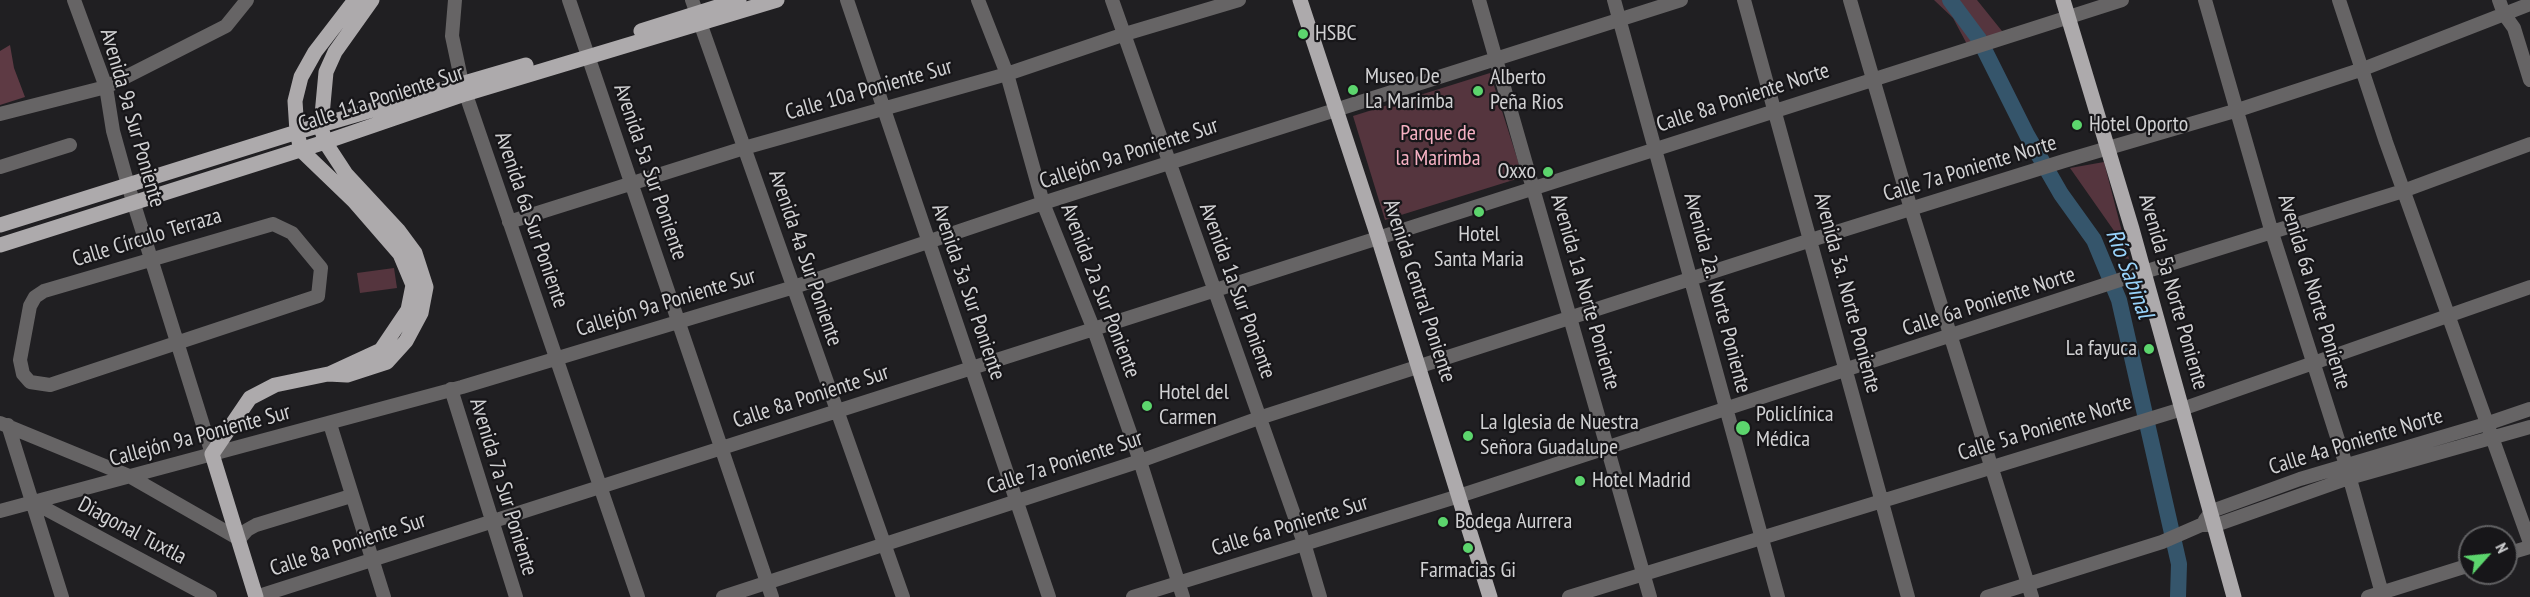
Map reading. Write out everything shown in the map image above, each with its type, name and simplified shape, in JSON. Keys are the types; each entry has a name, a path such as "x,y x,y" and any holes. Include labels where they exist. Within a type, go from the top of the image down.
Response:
{"main road":[{"path":"328,375 381,350 396,331 408,310 413,285 400,254 354,201 301,150 297,132 295,100 300,77 315,52 355,0"},
{"path":"256,597 212,454 250,398 275,386 328,375 347,375 387,362 411,332 421,313 426,287 415,253 398,230 346,174 325,142 321,126 326,72 335,52 372,0"},
{"name":"Calle 11a Poniente Sur","path":"0,225 297,132 464,89 587,52 739,0"},
{"name":"Calle 11a Poniente Sur","path":"696,13 777,0"},
{"name":"Avenida Central Poniente","path":"1300,0 1378,237 1490,597"},
{"name":"Avenida 5a Norte Poniente","path":"2063,0 2144,272 2175,411 2206,522 2234,597"},
{"name":"Calle 11a Poniente Sur","path":"0,245 325,142 464,89"},
{"path":"20,219 26,237"}],"street":[{"name":"Avenida 9a Sur Poniente","path":"74,0 106,87 113,131 128,185 212,454"},
{"path":"0,114 106,87 226,26 248,0"},
{"name":"Avenida 6a Sur Poniente","path":"455,0 452,36 464,89 638,597"},
{"name":"Avenida 5a Sur Poniente","path":"569,0 772,597"},
{"name":"Avenida 3a Sur Poniente","path":"847,0 1049,597"},
{"name":"Avenida 2a Sur Poniente","path":"978,0 1006,74 1043,203 1094,330 1184,597"},
{"name":"Avenida 1a Sur Poniente","path":"1112,0 1168,164 1215,289 1304,543 1320,597"},
{"name":"Calle 10a Poniente Sur","path":"510,222 744,148 1006,74 1125,34 1239,0"},
{"name":"Avenida 1a Norte Poniente","path":"1479,0 1609,447 1650,597"},
{"name":"Avenida 2a. Norte Poniente","path":"1614,0 1778,597"},
{"name":"Callejón 9a Poniente Sur","path":"0,511 330,424 794,287 1043,203 1681,0"},
{"name":"Avenida 3a. Norte Poniente","path":"1744,0 1908,597"},
{"path":"1850,0 1911,209 2030,591"},
{"name":"Calle 8a Poniente Norte","path":"1378,237 2121,0"},
{"name":"Avenida 6a Norte Poniente","path":"2205,0 2272,233 2348,471 2378,596"},
{"path":"2339,0 2403,191 2530,545"},
{"path":"2499,0 2511,8 2514,28 2530,80"},
{"name":"Calle 7a Poniente Norte","path":"1419,366 2040,168 2109,150 2238,110 2363,69 2511,8 2530,4"},
{"name":"Avenida 4a Sur Poniente","path":"696,13 903,597"},
{"name":"Calle 6a Poniente Norte","path":"1459,496 2127,277 2403,191 2530,144"},
{"path":"0,167 70,145"},
{"name":"Calle Círculo Terraza","path":"273,224 292,233 321,268 318,296 176,341 50,385 30,382 23,374 20,360 30,306 35,297 44,291 273,224"},
{"name":"Calle 8a Poniente Sur","path":"256,597 1378,237"},
{"name":"Calle 5a Poniente Norte","path":"1569,597 1992,465 2175,411 2530,287"},
{"name":"Calle 7a Poniente Sur","path":"723,597 1017,502 1140,461 1259,417 1419,366"},
{"name":"Avenida 7a Sur Poniente","path":"451,389 516,597"},
{"name":"Calle 4a Poniente Norte","path":"1987,597 2030,591 2169,539 2206,522 2530,409"},
{"path":"4,424 129,477 239,539 247,530 256,525 351,496"},
{"path":"4,424 33,502 62,597"},
{"path":"330,424 384,597"},
{"name":"Calle 4a Poniente Norte","path":"2348,471 2491,440 2530,427"},
{"name":"Calle 6a Poniente Sur","path":"1133,597 1459,496"},
{"name":"Diagonal Tuxtla","path":"33,502 210,597"},
{"path":"2378,596 2458,569"}],"green space":[{"path":"1934,0 1977,0 2006,36 1969,48 1953,18"},
{"name":"Parque de la Marimba","path":"1490,73 1523,177 1385,220 1353,116"},
{"path":"2104,162 2129,259 2123,258 2117,235 2070,168"},
{"path":"394,268 397,288 360,293 357,273"}],"shaded area":[{"path":"10,45 14,68 25,97 0,105 0,51"}],"waterway":[{"name":"Río Sabinal","path":"1950,0 1979,39 2027,135 2061,194 2094,240 2119,300 2179,564 2178,597"}],"place":[{"name":"HSBC","path":"1303,34"},
{"name":"Museo De La Marimba","path":"1353,90"},
{"name":"Alberto Peña Rios","path":"1478,91"},
{"name":"Hotel Oporto","path":"2077,125"},
{"name":"Oxxo","path":"1548,172"},
{"name":"Hotel Santa Maria","path":"1479,212"},
{"name":"La fayuca","path":"2149,349"},
{"name":"Hotel del Carmen","path":"1147,406"},
{"name":"Policlínica Médica","path":"1743,428"},
{"name":"La Iglesia de Nuestra Señora Guadalupe","path":"1468,436"},
{"name":"Hotel Madrid","path":"1580,481"},
{"name":"Bodega Aurrera","path":"1443,522"},
{"name":"Farmacias Gi","path":"1468,548"}]}
